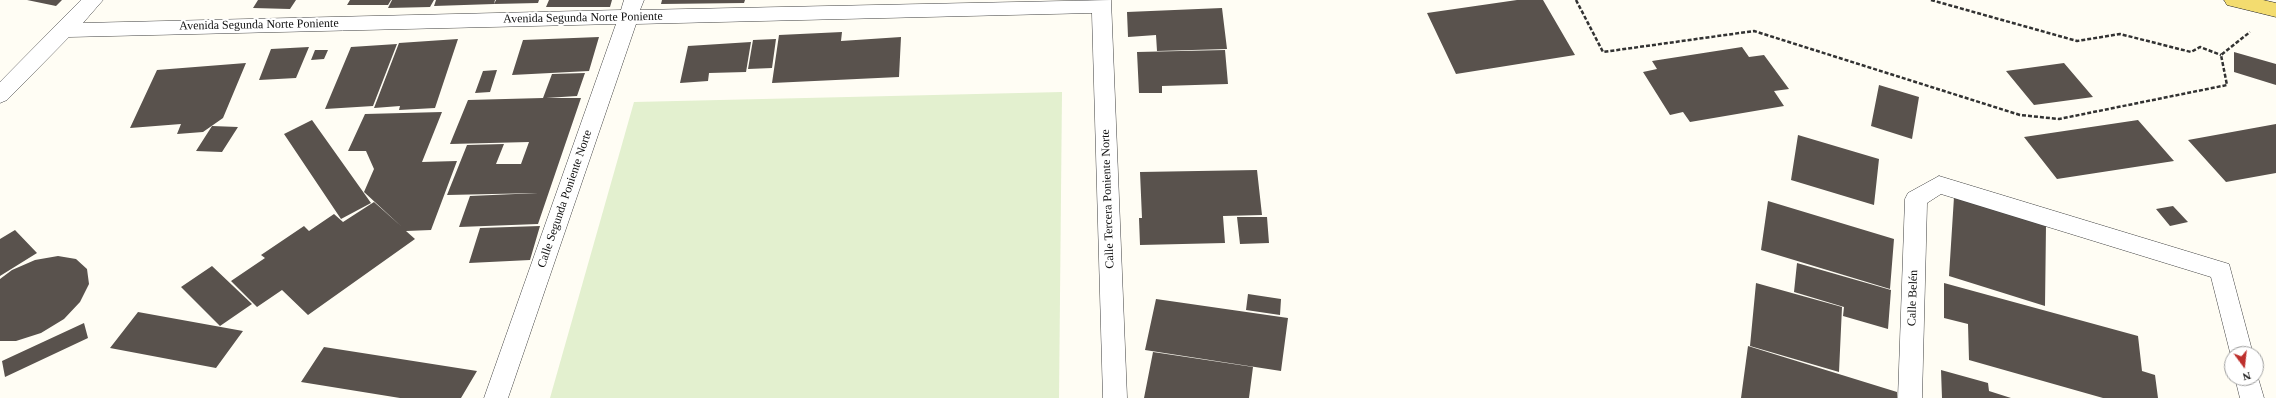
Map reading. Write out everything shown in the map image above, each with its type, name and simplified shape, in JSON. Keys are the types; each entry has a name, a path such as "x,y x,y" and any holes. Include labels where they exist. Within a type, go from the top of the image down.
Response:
{"main road":[{"path":"2234,0 2276,10"}],"street":[{"path":"0,96 93,0"},
{"name":"Avenida Segunda Norte Poniente","path":"65,30 631,8 1101,3"},
{"name":"Calle Tercera Poniente Norte","path":"1101,3 1116,398"},
{"name":"Calle Segunda Poniente Norte","path":"496,398 631,8"},
{"name":"Calle Belén","path":"1910,398 1916,199 1939,185 2221,272 2239,346"},
{"path":"2249,386 2252,398"}],"path":[{"path":"1576,0 1603,52 1754,31 2020,115 2059,119 2227,85 2221,55"},
{"path":"1931,0 2077,41 2120,34 2150,40 2191,52 2200,47 2221,55"},
{"path":"2221,55 2252,31"}],"green space":[{"path":"1062,92 1059,398 550,398 634,102"}],"building":[{"path":"27,0 62,0 56,6"},
{"path":"258,0 296,0 290,9 253,8"},
{"path":"350,0 391,0 388,5 347,5"},
{"path":"392,0 434,0 430,7 388,8"},
{"path":"436,0 495,0 494,4 434,6"},
{"path":"496,0 539,0 538,3 494,4"},
{"path":"549,0 612,0 610,7 546,7"},
{"path":"662,0 745,0 744,3 661,4"},
{"path":"1517,0 1543,0 1575,55 1456,74 1427,13"},
{"path":"1222,8 1227,49 1157,51 1156,35 1128,37 1127,12"},
{"path":"842,32 841,41 901,37 899,77 772,83 779,35"},
{"path":"599,37 589,71 512,75 523,40"},
{"path":"458,39 435,108 399,110 400,106 374,108 399,43"},
{"path":"776,39 772,68 748,69 753,40"},
{"path":"751,42 746,72 709,73 708,81 680,83 688,46"},
{"path":"397,44 373,106 325,109 351,47"},
{"path":"309,47 296,78 259,80 271,49"},
{"path":"1742,47 1749,57 1764,55 1789,89 1774,91 1784,106 1690,122 1683,112 1670,115 1643,72 1657,69 1652,61"},
{"path":"315,50 328,50 324,59 311,60"},
{"path":"1225,50 1228,84 1162,86 1162,93 1139,93 1137,52"},
{"path":"2234,52 2276,64 2276,85 2234,72"},
{"path":"246,63 223,118 203,132 177,134 181,124 130,128 157,70"},
{"path":"2064,63 2093,97 2034,105 2006,71"},
{"path":"497,70 490,92 475,93 483,71"},
{"path":"585,73 577,96 546,98 581,98 538,224 459,227 470,196 538,193 447,195 467,145 504,144 496,164 521,164 529,142 450,144 468,100 543,98 552,74"},
{"path":"1879,85 1919,97 1912,139 1871,126"},
{"path":"442,112 422,162 457,161 431,230 406,231 415,239 308,315 282,290 257,307 231,281 265,258 261,255 304,226 309,231 334,214 343,222 374,202 402,227 364,192 374,169 366,151 348,151 365,114"},
{"path":"312,120 371,203 341,219 284,134"},
{"path":"2138,120 2174,161 2057,179 2024,137"},
{"path":"2276,124 2276,173 2226,182 2188,140"},
{"path":"212,126 238,127 222,152 196,151"},
{"path":"1798,135 1879,159 1874,205 1791,180"},
{"path":"1257,170 1262,215 1223,216 1225,243 1140,245 1139,218 1142,218 1140,172"},
{"path":"1954,197 2046,225 2045,306 1949,276"},
{"path":"1768,201 1894,239 1890,289 1761,250"},
{"path":"2173,206 2188,222 2170,226 2156,209"},
{"path":"1237,217 1267,217 1269,243 1240,244"},
{"path":"540,226 530,260 469,263 480,228"},
{"path":"15,230 37,253 0,276 0,239"},
{"path":"58,256 76,259 87,269 89,284 80,302 64,319 41,333 16,341 0,341 0,279 12,270 35,260"},
{"path":"1797,263 1891,290 1888,329 1843,316 1844,307 1794,292"},
{"path":"212,266 252,304 220,326 181,287"},
{"path":"1756,283 1842,307 1839,372 1750,346"},
{"path":"1944,283 2138,336 2142,371 2155,375 2158,398 2103,398 1969,360 1968,324 1944,318"},
{"path":"1248,294 1281,299 1280,315 1246,310"},
{"path":"1156,299 1288,318 1281,371 1145,350"},
{"path":"138,312 243,331 216,368 110,348"},
{"path":"84,323 88,338 5,377 2,361"},
{"path":"1748,346 1897,392 1897,398 1741,398"},
{"path":"324,347 477,371 461,398 400,398 301,382"},
{"path":"1153,352 1253,367 1249,398 1144,398"},
{"path":"1941,370 1988,383 1989,391 2011,398 1942,398"}]}
